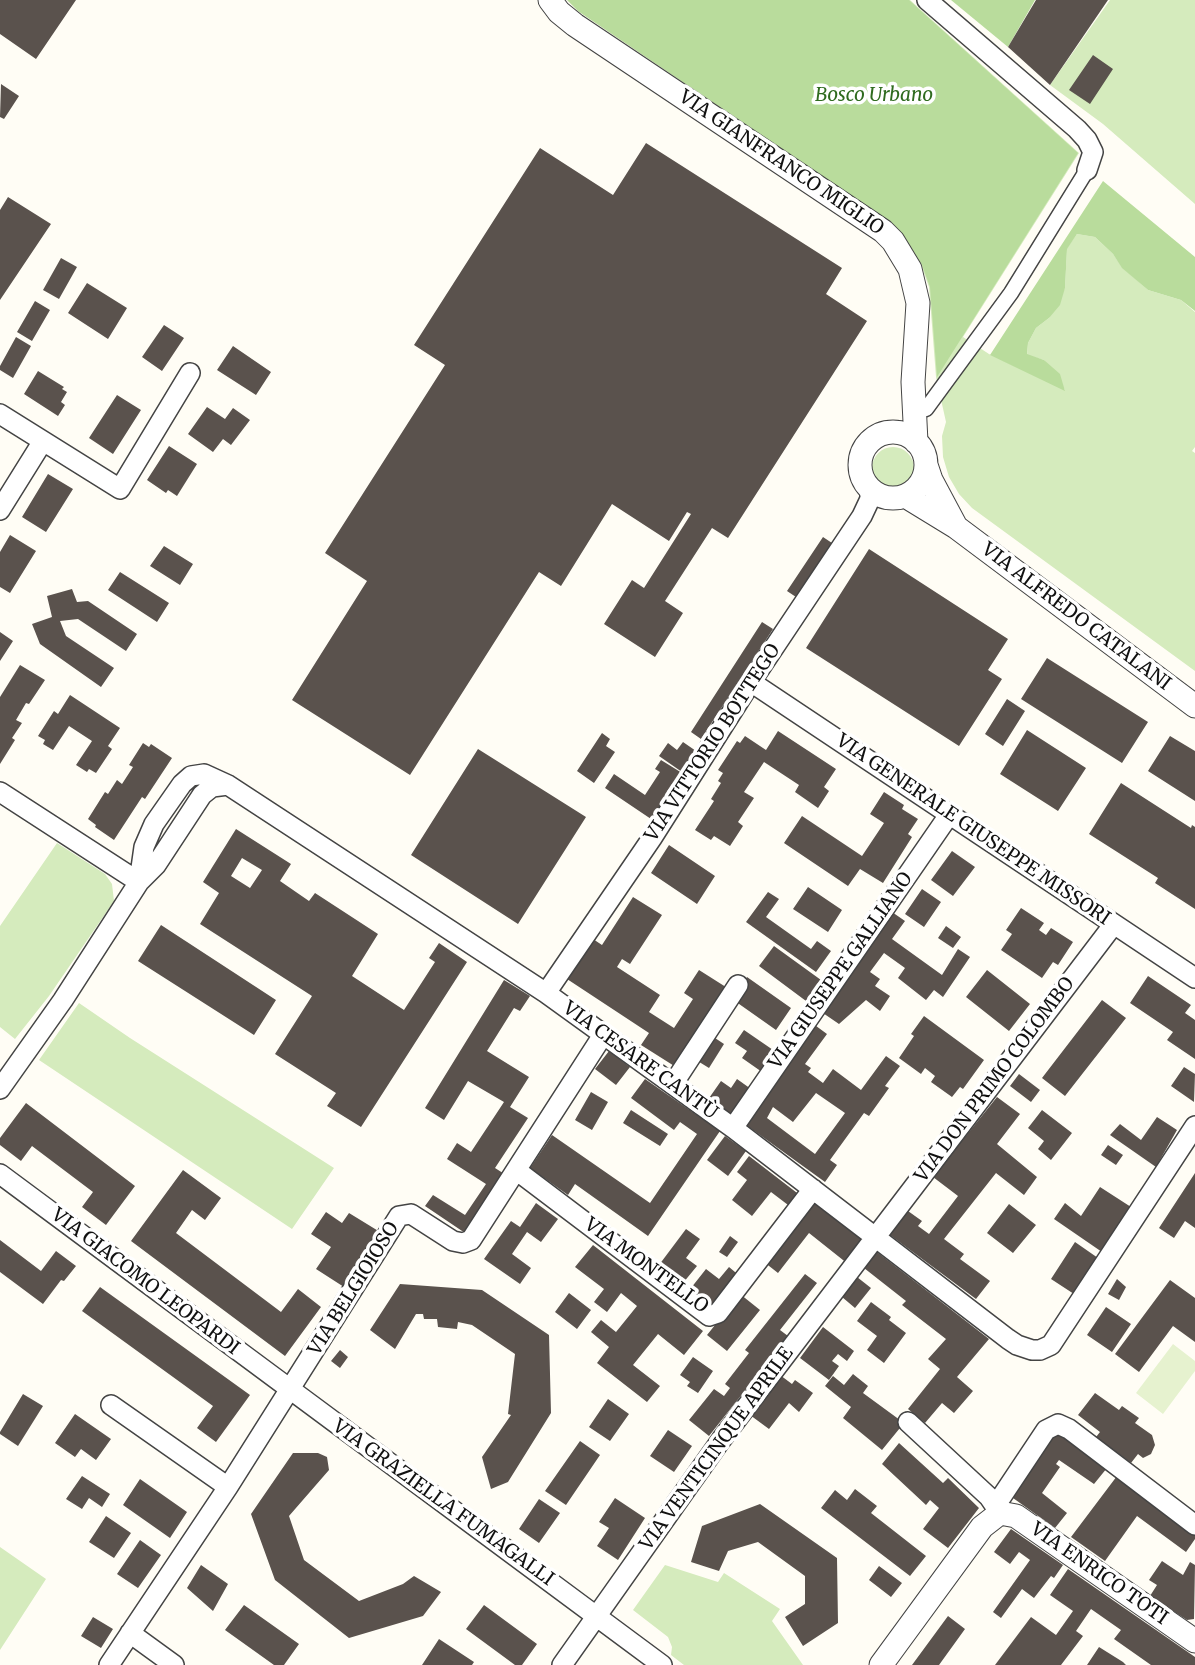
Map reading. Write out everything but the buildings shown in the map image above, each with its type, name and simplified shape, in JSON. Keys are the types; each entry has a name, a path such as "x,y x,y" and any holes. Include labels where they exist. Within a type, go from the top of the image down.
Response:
{"street":[{"name":"VIA GIANFRANCO MIGLIO","path":"550,0 575,25 850,209 893,242 911,269 918,303 912,382 916,442"},
{"path":"926,409 1011,293 1087,170 1093,152 1077,129 927,0"},
{"path":"0,414 120,489 190,373"},
{"name":"VIA GIANFRANCO MIGLIO","path":"889,432 902,415 912,382"},
{"path":"889,432 905,434 916,442 925,457 925,474 907,497 889,498 870,489 860,466 862,455 873,439 889,432"},
{"path":"0,510 43,442"},
{"name":"VIA ALFREDO CATALANI","path":"926,465 931,481 956,527"},
{"name":"VIA VITTORIO BOTTEGO","path":"546,993 652,838 751,682 862,516 870,499 870,489"},
{"name":"VIA ALFREDO CATALANI","path":"907,497 956,527 1195,706"},
{"name":"VIA GENERALE GIUSEPPE MISSORI","path":"751,682 1195,978"},
{"name":"VIA CESARE CANTÙ","path":"139,882 156,864 202,795 212,787 228,785 546,993 733,1128 1017,1345 1040,1350 1051,1345 1195,1126"},
{"path":"0,792 139,882 63,1000 0,1089"},
{"name":"VIA GIUSEPPE GALLIANO","path":"733,1128 948,815"},
{"name":"VIA DON PRIMO COLOMBO","path":"876,1236 1114,924"},
{"path":"673,1084 738,985"},
{"name":"VIA BELGIOIOSO","path":"109,1665 228,1487 399,1216 411,1214 453,1241 463,1243 471,1240 603,1035"},
{"name":"VIA MONTELLO","path":"516,1170 709,1316 718,1313 813,1189"},
{"name":"VIA GIACOMO LEOPARDI","path":"0,1174 290,1391"},
{"name":"VIA VENTICINQUE APRILE","path":"562,1665 721,1440 876,1236"},
{"name":"VIA GRAZIELLA FUMAGALLI","path":"290,1391 662,1665"},
{"path":"111,1405 228,1487"},
{"path":"908,1422 998,1509"},
{"path":"881,1665 998,1509 1046,1430 1052,1425 1064,1425 1195,1525"},
{"name":"VIA ENRICO TOTI","path":"998,1509 1016,1516 1194,1639"},
{"path":"130,1633 174,1665"}],"green space":[{"name":"Bosco Urbano","path":"567,0 909,0 1078,153 937,377 930,287 922,265 909,244 890,222 578,11"},
{"name":"Bosco Urbano","path":"575,0 910,0 1079,153 963,337 989,354 1065,390 1044,360 1027,355 1028,343 1036,328 1049,318 1065,288 1067,248 1077,234 1095,237 1122,267 1148,290 1181,300 1195,312 1195,447 1192,451 1195,453 1195,671 972,508 959,494 949,477 943,457 942,436 946,422 936,377 929,287 921,265 909,245 889,222 578,11"},
{"path":"951,0 1035,0 1008,47"},
{"path":"1110,0 1195,0 1195,204 1103,124 1050,85"},
{"path":"1103,181 1195,257 1195,311 1181,300 1148,290 1122,268 1113,254 1095,237 1077,234 1067,249 1065,288 1060,305 1036,328 1028,343 1027,354 1044,360 1060,374 1065,391 990,355"},
{"path":"893,447 908,453 914,468 908,483 893,489 878,483 872,468 878,453"},
{"path":"57,843 105,874 112,884 114,901 49,996 15,1039 0,1027 0,926"},
{"path":"79,1003 334,1168 292,1229 39,1060"},
{"path":"1173,1344 1195,1361 1195,1371 1163,1414 1136,1393"},
{"path":"0,1547 46,1579 0,1650"},
{"path":"665,1565 718,1582 724,1573 780,1609 772,1621 803,1665 684,1665 671,1655 672,1647 668,1637 633,1610"}]}
